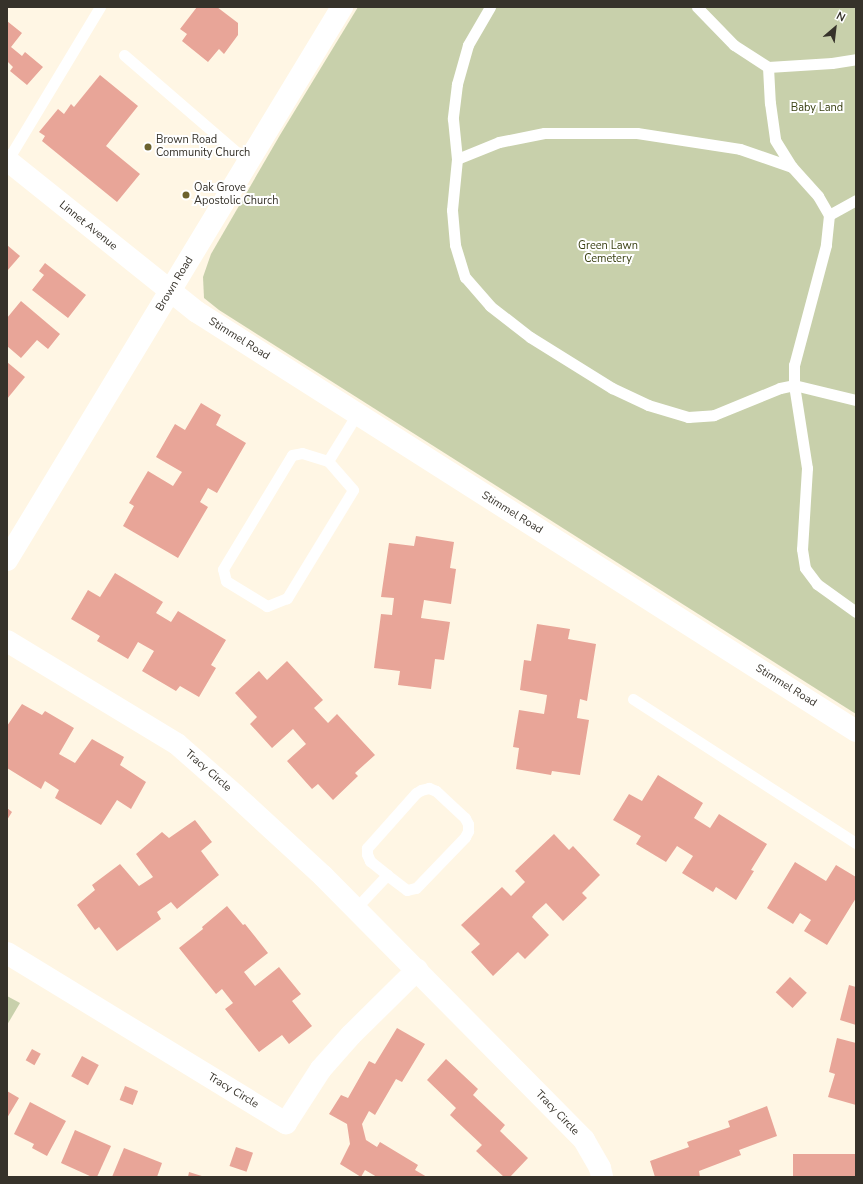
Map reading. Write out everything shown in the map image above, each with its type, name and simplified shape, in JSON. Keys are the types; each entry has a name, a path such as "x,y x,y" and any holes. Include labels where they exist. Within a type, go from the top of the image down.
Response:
{"street":[{"name":"Brown Road","path":"7,560 342,7"},
{"name":"Linnet Avenue","path":"7,161 170,292"},
{"name":"Stimmel Road","path":"170,292 197,312 856,731"},
{"name":"Tracy Circle","path":"7,641 177,744 235,795 355,908 584,1140 600,1168 602,1177"},
{"name":"Tracy Circle","path":"7,953 286,1123 321,1069 341,1046 416,970"}],"lane":[{"path":"7,161 100,7"},
{"path":"490,7 468,46 457,84 453,119 457,159 452,210 455,245 465,277 490,306 530,337 612,388 648,405 688,417 714,415 780,388 794,385 856,400"},
{"path":"697,7 734,45 768,67 832,64 856,59"},
{"path":"124,55 248,162"},
{"path":"768,67 770,103 775,140 792,167 818,196 829,215 826,245 794,365 794,385 807,468 802,548 805,568 817,584 856,612"},
{"path":"457,159 499,142 544,133 637,133 740,149 792,167"},
{"path":"829,215 856,200"},
{"path":"328,461 357,414"},
{"path":"302,453 328,461 353,490 287,598 267,606 226,581 223,569 292,455 302,453"},
{"path":"633,699 856,843"},
{"path":"429,788 436,791 466,818 468,831 416,888 407,890 387,875 370,861 367,854 367,848 416,793 429,788"},
{"path":"355,908 387,875"}],"green space":[{"name":"Green Lawn Cemetery","path":"358,7 856,7 856,714 219,310 204,298 203,277 211,254 280,135"},
{"path":"7,996 20,1003 7,1025"}],"building":[{"path":"197,7 217,7 238,23 238,35 224,54 219,49 208,62 182,41 187,34 180,29"},
{"path":"7,21 22,33 11,47 22,56 25,52 43,67 27,85 10,71 13,67 7,61"},
{"name":"Brown Road Community Church","path":"100,75 138,106 106,146 140,174 117,202 42,141 45,136 39,132 58,109 64,114 71,104 74,107"},
{"path":"7,245 20,256 7,271"},
{"path":"45,263 86,295 68,318 32,290 44,275 39,271"},
{"path":"21,301 60,334 48,349 37,340 21,358 7,346 7,318"},
{"path":"7,362 25,377 7,399"},
{"path":"201,403 221,415 216,425 246,443 217,493 208,488 200,502 208,507 178,558 123,526 134,506 129,503 148,471 173,486 182,472 156,457 175,424 185,430"},
{"path":"416,536 454,542 450,568 456,569 451,604 424,600 421,618 450,622 444,660 435,659 431,689 398,685 400,671 374,668 381,614 392,615 394,598 381,597 389,543 414,546"},
{"path":"115,573 163,602 156,613 171,622 178,611 226,640 211,665 216,668 199,697 180,686 176,691 142,671 154,651 138,642 128,659 97,641 100,636 71,619 88,590 100,597"},
{"path":"537,624 570,629 568,639 596,644 587,701 580,699 577,718 589,720 580,775 552,771 551,775 516,769 519,748 513,747 519,710 544,714 546,702 547,695 520,690 524,660 531,661"},
{"path":"287,661 323,700 314,708 328,723 337,714 375,755 355,773 358,776 333,800 318,784 312,789 287,761 306,744 293,729 272,748 250,724 257,717 235,693 259,671 267,680"},
{"path":"22,704 42,715 45,711 74,728 59,754 75,763 92,739 124,757 120,765 146,782 131,809 117,800 101,825 55,798 59,790 45,781 41,789 7,768 7,726"},
{"path":"658,775 703,803 694,818 710,828 719,814 767,844 751,870 754,871 736,900 716,887 713,892 682,873 693,856 677,846 666,862 636,844 641,836 613,820 629,794 642,801"},
{"path":"7,808 12,812 7,820"},
{"path":"195,820 212,842 201,851 219,875 177,909 171,902 157,912 161,919 117,951 99,927 95,930 77,905 95,890 92,885 120,864 139,886 153,877 136,854 162,832 169,838"},
{"path":"554,834 569,850 573,846 600,875 582,893 587,898 563,921 546,903 534,914 532,917 549,935 525,959 518,952 493,976 471,952 480,944 461,925 502,887 511,896 525,882 515,871"},
{"path":"795,862 826,881 836,865 856,877 856,898 827,945 804,931 811,920 800,913 793,924 767,908"},
{"path":"227,906 243,925 245,924 268,953 244,972 255,986 279,967 301,994 292,1001 312,1026 289,1044 282,1035 259,1052 225,1009 233,1003 222,989 216,994 179,948 203,929 202,927"},
{"path":"790,977 807,993 792,1008 776,992"},
{"path":"849,985 856,987 856,1025 840,1020"},
{"path":"397,1028 425,1044 402,1082 396,1079 375,1115 369,1111 362,1124 366,1140 377,1147 380,1142 418,1165 415,1170 427,1177 377,1177 365,1170 361,1177 340,1164 350,1144 347,1124 329,1114 341,1095 348,1098 369,1061 375,1064"},
{"path":"837,1038 856,1043 856,1105 828,1097 835,1074 829,1072"},
{"path":"32,1049 41,1054 34,1065 26,1060"},
{"path":"82,1056 99,1065 88,1085 71,1076"},
{"path":"446,1059 478,1089 473,1095 505,1125 500,1131 528,1158 510,1177 504,1177 476,1151 482,1145 450,1115 456,1108 427,1080"},
{"path":"125,1086 138,1091 133,1105 120,1100"},
{"path":"7,1091 19,1098 7,1118"},
{"path":"30,1102 66,1121 47,1156 32,1148 34,1144 14,1134"},
{"path":"767,1106 777,1136 739,1150 741,1155 699,1171 700,1177 655,1177 650,1161 689,1147 687,1142 730,1127 728,1121"},
{"path":"75,1130 111,1146 97,1177 92,1177 61,1163"},
{"path":"236,1147 253,1153 247,1172 229,1166"},
{"path":"124,1148 162,1163 157,1177 112,1177"},
{"path":"793,1154 856,1154 856,1177 793,1177"},
{"path":"189,1172 205,1177 188,1177"}],"place":[{"name":"Brown Road Community Church","path":"148,147"},
{"name":"Oak Grove Apostolic Church","path":"186,195"}],"park label":[{"name":"Baby Land","path":"817,108"}]}
